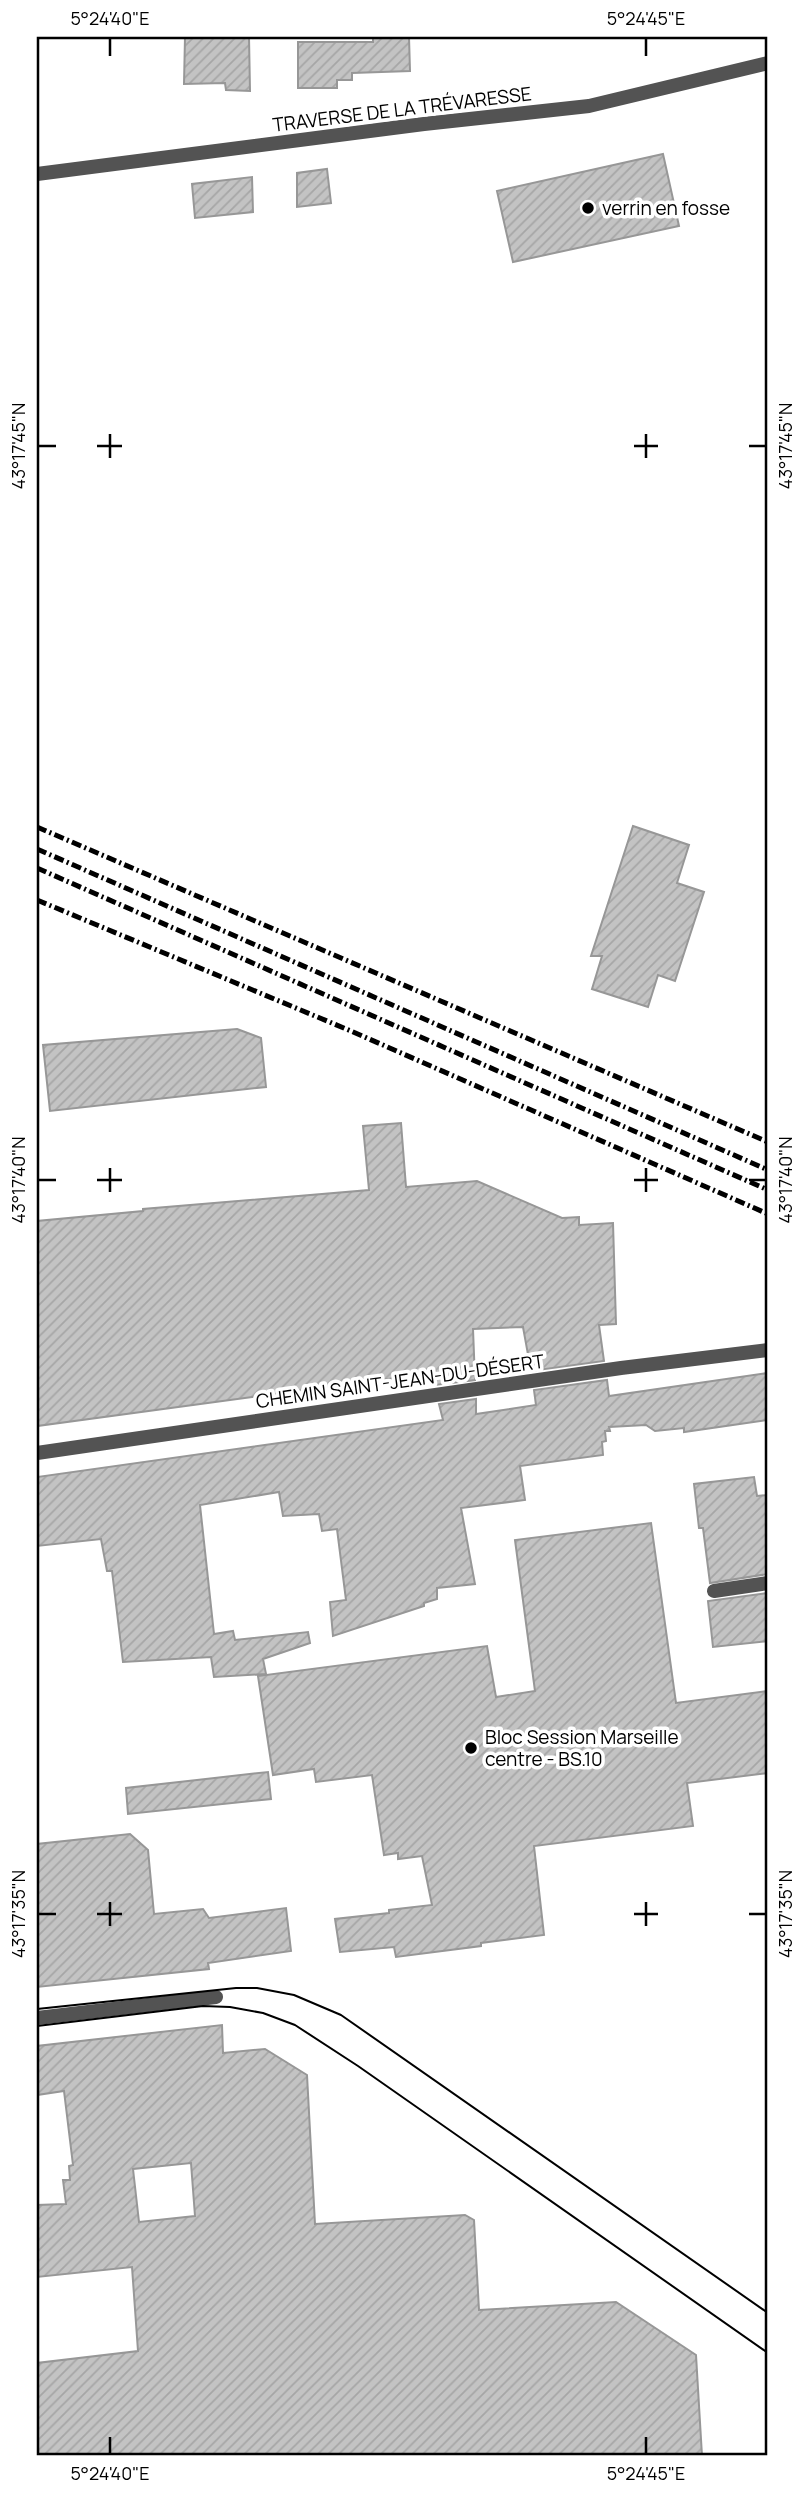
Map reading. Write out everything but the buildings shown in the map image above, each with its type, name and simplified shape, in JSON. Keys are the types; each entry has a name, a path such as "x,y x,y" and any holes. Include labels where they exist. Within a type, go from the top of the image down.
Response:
{"street":[{"name":"TRAVERSE DE LA TRÉVARESSE","path":"37,174 424,124 589,106 768,63"},
{"name":"CHEMIN SAINT-JEAN-DU-DÉSERT","path":"37,1453 621,1368 768,1350"},
{"path":"714,1591 768,1583"},
{"path":"37,2018 216,1997"}],"tram line":[{"path":"37,2009 236,1988 257,1988 294,1995 341,2015 768,2313"},
{"path":"37,2026 203,2006 230,2007 263,2013 295,2025 358,2066 768,2353"}],"railway":[{"path":"37,827 768,1142"},
{"path":"37,849 768,1170"},
{"path":"37,868 768,1190"},
{"path":"37,900 351,1031 768,1214"}],"place":[{"name":"verrin en fosse","path":"588,208"},
{"name":"Bloc Session Marseille centre - BS.10","path":"471,1748"}]}
